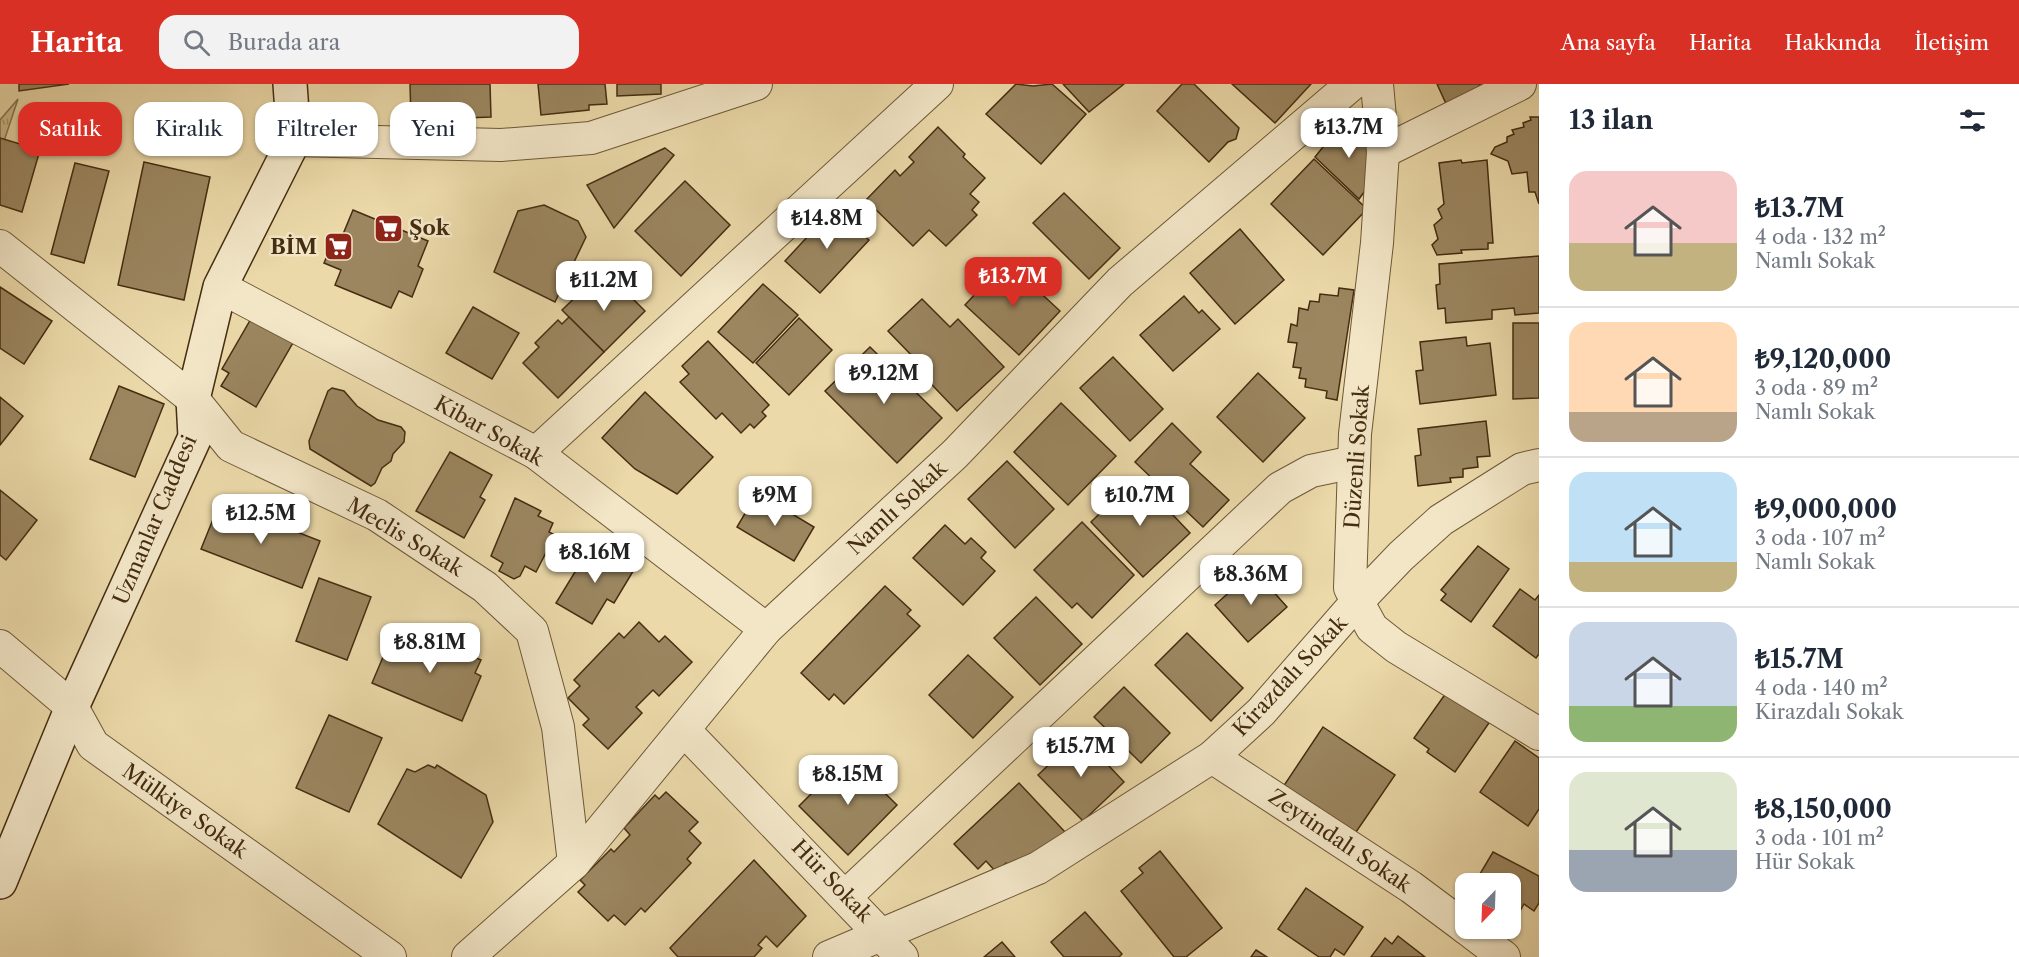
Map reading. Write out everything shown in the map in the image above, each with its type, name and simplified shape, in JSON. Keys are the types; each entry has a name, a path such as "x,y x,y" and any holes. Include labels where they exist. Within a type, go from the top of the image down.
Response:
{"street":[{"path":"290,84 291,102"},
{"path":"378,142 501,145 591,138 756,84"},
{"path":"536,453 937,84"},
{"name":"Namlı Sokak","path":"468,957 574,863 766,629 955,454 1119,282 1352,84"},
{"name":"Düzenli Sokak","path":"1377,84 1383,152 1377,243 1354,462 1350,588 1356,603 1372,628 1396,647 1539,734"},
{"path":"1383,152 1520,84"},
{"name":"Uzmanlar Caddesi","path":"0,882 72,707 195,437 193,399 220,287 286,156"},
{"name":"Meclis Sokak","path":"0,246 193,399 231,446 377,515 485,587 532,631 558,727 574,863"},
{"name":"Kibar Sokak","path":"220,287 536,453 766,629"},
{"path":"846,896 1280,488 1311,471 1354,462"},
{"name":"Kirazdalı Sokak","path":"829,957 1038,868 1212,757 1261,712 1356,603 1401,556 1442,520 1522,470 1539,465"},
{"name":"Mülkiye Sokak","path":"0,646 72,707 93,745 390,957"},
{"name":"Hür Sokak","path":"684,730 882,933 902,957"},
{"name":"Zeytindalı Sokak","path":"1212,757 1411,887 1455,920"},
{"name":"Zeytindalı Sokak","path":"1480,939 1504,957"}],"green space":[{"path":"18,99 0,153 0,120"}],"building":[{"path":"19,84 69,84 19,91"},
{"path":"410,84 490,84 491,117 476,118 476,102 410,102"},
{"path":"538,84 605,84 607,104 589,105 589,110 541,115"},
{"path":"617,84 661,84 661,94 617,96"},
{"path":"1016,84 1033,86 1052,84 1086,114 1041,164 986,114"},
{"path":"1063,84 1124,84 1089,112"},
{"path":"1182,84 1194,84 1239,128 1236,139 1228,142 1209,162 1157,111"},
{"path":"1232,84 1311,84 1275,123"},
{"path":"1437,84 1482,84 1448,108"},
{"path":"1530,117 1539,117 1539,204 1535,192 1529,192 1527,172 1512,174 1508,161 1491,154 1495,147 1507,142 1507,137 1514,134 1512,130 1524,127 1523,123 1531,120"},
{"path":"1343,122 1374,144 1370,184 1359,199 1315,157"},
{"path":"938,127 965,154 963,157 985,178 970,194 979,202 972,210 977,215 946,246 929,230 913,246 866,200 895,170 900,176 914,162 909,157"},
{"path":"0,138 18,143 18,156 38,156 22,212 0,205"},
{"path":"665,148 674,155 614,228 587,185"},
{"path":"1314,159 1367,209 1323,255 1271,204"},
{"path":"1461,160 1462,163 1487,160 1493,243 1488,243 1488,249 1461,250 1462,253 1437,255 1432,245 1438,239 1434,225 1442,218 1438,209 1444,204 1439,163"},
{"path":"144,162 210,177 184,300 118,285"},
{"path":"75,163 109,171 84,263 51,254"},
{"path":"685,181 730,225 681,276 635,231"},
{"path":"1064,193 1120,248 1089,279 1033,223"},
{"path":"544,205 578,221 586,237 555,302 494,272 518,211"},
{"path":"834,208 869,240 820,293 785,261"},
{"path":"353,210 428,241 418,266 423,269 412,297 399,291 391,308 335,285 341,270 324,263 335,237 341,239"},
{"path":"1240,229 1284,280 1235,324 1190,273"},
{"path":"1539,256 1539,313 1515,315 1514,308 1492,310 1492,319 1446,323 1445,308 1438,309 1436,285 1440,284 1439,264"},
{"path":"1006,261 1060,311 1019,355 965,305"},
{"path":"607,273 645,311 604,352 562,310 587,286 591,290"},
{"path":"763,284 798,315 753,363 718,332"},
{"path":"0,287 52,321 24,364 0,348"},
{"path":"1339,288 1354,290 1337,400 1326,398 1327,391 1305,387 1306,379 1299,378 1301,368 1293,367 1297,343 1288,342 1291,324 1297,326 1299,308 1308,310 1310,301 1319,302 1320,294 1338,296"},
{"path":"1184,296 1199,313 1202,310 1220,329 1173,371 1140,335"},
{"path":"922,299 950,327 958,319 1004,367 957,411 913,365 917,361 888,331"},
{"path":"473,307 519,333 492,379 446,353"},
{"path":"252,317 294,341 256,407 221,386 229,373 222,369"},
{"path":"569,317 604,352 558,398 523,363 539,347 535,343 558,320 562,324"},
{"path":"799,318 832,350 789,395 756,363"},
{"path":"1513,323 1539,323 1539,398 1513,399"},
{"path":"1466,337 1467,346 1490,343 1496,395 1420,404 1416,371 1423,370 1420,342"},
{"path":"708,341 769,405 762,412 766,416 754,428 750,424 741,433 722,413 716,419 680,382 689,374 682,366"},
{"path":"870,347 942,418 897,463 825,391"},
{"path":"1113,357 1163,409 1130,441 1080,388"},
{"path":"1258,373 1305,418 1263,462 1217,417"},
{"path":"119,386 164,404 135,477 90,459"},
{"path":"332,388 344,391 357,406 378,420 401,427 405,432 404,442 393,454 391,461 382,468 375,483 371,486 310,449 309,441 328,391"},
{"path":"645,392 713,457 677,494 635,469 602,438"},
{"path":"0,397 23,416 0,445"},
{"path":"1061,403 1116,456 1068,505 1014,452"},
{"path":"1486,421 1490,456 1477,457 1478,467 1463,469 1463,477 1450,478 1451,482 1418,486 1415,456 1421,455 1418,429"},
{"path":"1172,423 1201,452 1190,464 1229,500 1203,527 1135,462"},
{"path":"450,452 492,475 480,497 485,500 464,538 416,511"},
{"path":"1007,461 1054,509 1015,548 968,499"},
{"path":"1137,477 1190,533 1143,577 1091,522"},
{"path":"0,490 37,520 6,560 0,555"},
{"path":"757,493 814,527 794,561 737,527"},
{"path":"515,498 541,511 538,516 553,523 549,532 555,535 536,572 525,566 520,576 514,579 499,571 503,563 491,556"},
{"path":"220,502 320,541 302,588 201,549"},
{"path":"1082,522 1134,575 1092,618 1077,603 1072,608 1034,570"},
{"path":"945,525 965,544 971,538 986,552 981,558 995,571 963,605 913,558"},
{"path":"597,546 635,568 614,603 607,599 592,624 556,603 589,549 594,552"},
{"path":"1478,546 1509,569 1471,622 1441,600 1446,594 1441,590"},
{"path":"1254,570 1287,607 1248,642 1215,605"},
{"path":"319,578 371,597 347,660 296,641"},
{"path":"885,586 911,610 907,614 920,626 844,704 834,694 829,700 801,673"},
{"path":"1520,589 1535,600 1539,595 1539,654 1536,658 1493,626"},
{"path":"1036,597 1082,644 1040,685 994,638"},
{"path":"639,622 659,642 665,636 692,662 659,696 653,690 636,707 642,713 608,749 583,725 589,719 568,698 580,686 574,680 619,633 624,638"},
{"path":"409,630 481,660 475,673 481,676 462,721 372,683 383,657 388,660 399,633 407,636"},
{"path":"1187,633 1243,688 1211,721 1155,665"},
{"path":"968,655 1013,697 973,738 929,695"},
{"path":"1124,687 1170,733 1141,763 1094,717"},
{"path":"1446,693 1489,723 1455,772 1427,752 1429,749 1414,738"},
{"path":"329,715 382,738 349,812 296,788"},
{"path":"1323,727 1395,775 1354,835 1283,787"},
{"path":"1080,735 1124,782 1083,821 1038,775"},
{"path":"1515,741 1539,758 1539,809 1528,826 1480,792"},
{"path":"848,757 897,805 848,855 799,806"},
{"path":"428,765 435,768 437,765 486,795 493,822 461,878 378,824 407,769 415,772"},
{"path":"1019,783 1065,832 1036,858 1014,870 1006,863 996,872 986,861 978,869 954,844"},
{"path":"666,792 698,822 689,831 701,843 687,859 691,863 645,912 641,908 625,925 614,915 608,921 578,892 585,885 580,880 611,849 614,852 630,835 624,828 655,795 659,799"},
{"path":"1160,851 1222,928 1186,957 1174,957 1121,891 1143,873 1139,868"},
{"path":"1493,852 1539,876 1539,903 1534,911 1524,904 1521,909 1521,873 1481,873"},
{"path":"754,860 806,916 777,947 766,936 758,945 762,948 754,957 678,957 670,948"},
{"path":"1306,888 1363,927 1344,955 1335,949 1330,957 1319,957 1278,929"},
{"path":"1085,912 1122,954 1119,957 1064,957 1051,942"},
{"path":"1398,936 1425,957 1371,957 1385,938 1392,944"},
{"path":"1002,942 1015,957 984,957"},
{"path":"1256,950 1267,957 1251,957"}],"place":[{"name":"Şok","path":"388,228"},
{"name":"BİM","path":"338,247"}]}
